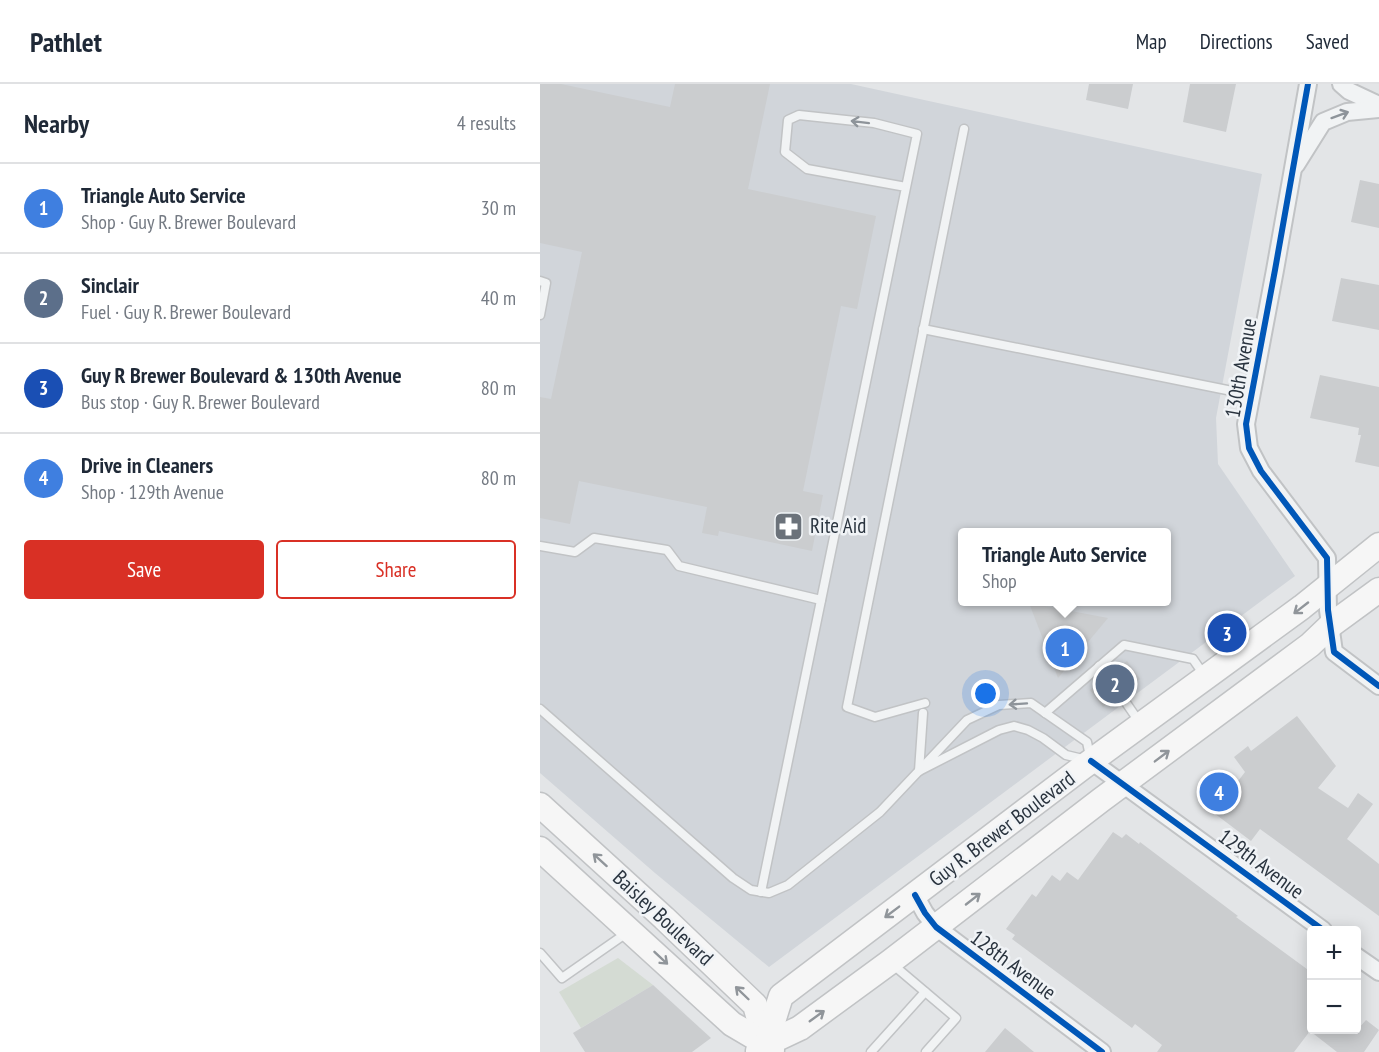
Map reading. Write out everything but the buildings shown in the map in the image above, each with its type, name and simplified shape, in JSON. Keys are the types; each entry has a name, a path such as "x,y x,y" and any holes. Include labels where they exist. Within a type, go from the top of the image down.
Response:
{"main road":[{"name":"Guy R. Brewer Boulevard","path":"765,1049 782,996 1091,761 1293,614 1379,545"},
{"name":"Guy R. Brewer Boulevard","path":"765,1049 800,1028 890,962 1124,783 1310,645 1331,625 1379,590"},
{"name":"Baisley Boulevard","path":"540,805 755,1005 765,1049"},
{"name":"Baisley Boulevard","path":"540,849 732,1024 765,1049"}],"street":[{"name":"130th Avenue","path":"1308,84 1246,424 1249,448 1261,471 1327,558 1334,652 1379,686"},
{"name":"130th Avenue","path":"1341,84 1349,91 1379,107"},
{"name":"130th Avenue","path":"1291,173 1323,122 1347,112 1379,107"},
{"name":"129th Avenue","path":"1091,761 1318,926"},
{"name":"128th Avenue","path":"915,895 936,927 1102,1052"},
{"path":"1361,959 1379,972"}],"lane":[{"path":"761,892 917,134 874,123 799,115 788,120 785,152 807,169 906,187"},
{"path":"925,703 875,717 847,707 964,129"},
{"path":"540,281 546,283 540,315"},
{"path":"923,329 1252,395"},
{"path":"540,546 575,552 594,538 667,550 679,566 821,600"},
{"path":"1045,713 1124,645 1193,659 1205,677"},
{"path":"1099,666 1107,676"},
{"path":"1120,694 1142,725"},
{"path":"540,709 733,878 751,890 769,893 788,885 880,812 967,720 999,705 1031,703 1087,742 1091,761 1066,755 1029,730 1014,726 999,730 919,771"},
{"path":"919,771 923,713"},
{"path":"540,953 562,978 631,930"},
{"path":"890,962 956,1018 926,1052"},
{"path":"871,1052 925,992"}],"shaded area":[{"path":"540,84 851,84 1262,174 1216,418 1218,464 1295,576 769,967 655,873 540,773"},
{"path":"618,958 653,985 581,1028 559,992"}],"cycle path":[{"path":"1308,84 1246,424 1249,448 1261,471 1327,558 1328,610 1334,652 1379,686"},
{"path":"1091,761 1318,926"},
{"path":"915,895 936,927 1102,1052"}],"place":[{"name":"Rite Aid","path":"789,526"},
{"name":"Guy R Brewer Boulevard & 130th Avenue","path":"1227,633"},
{"name":"Triangle Auto Service","path":"1065,648"},
{"name":"Sinclair","path":"1115,684"},
{"name":"Drive in Cleaners","path":"1219,792"}]}
